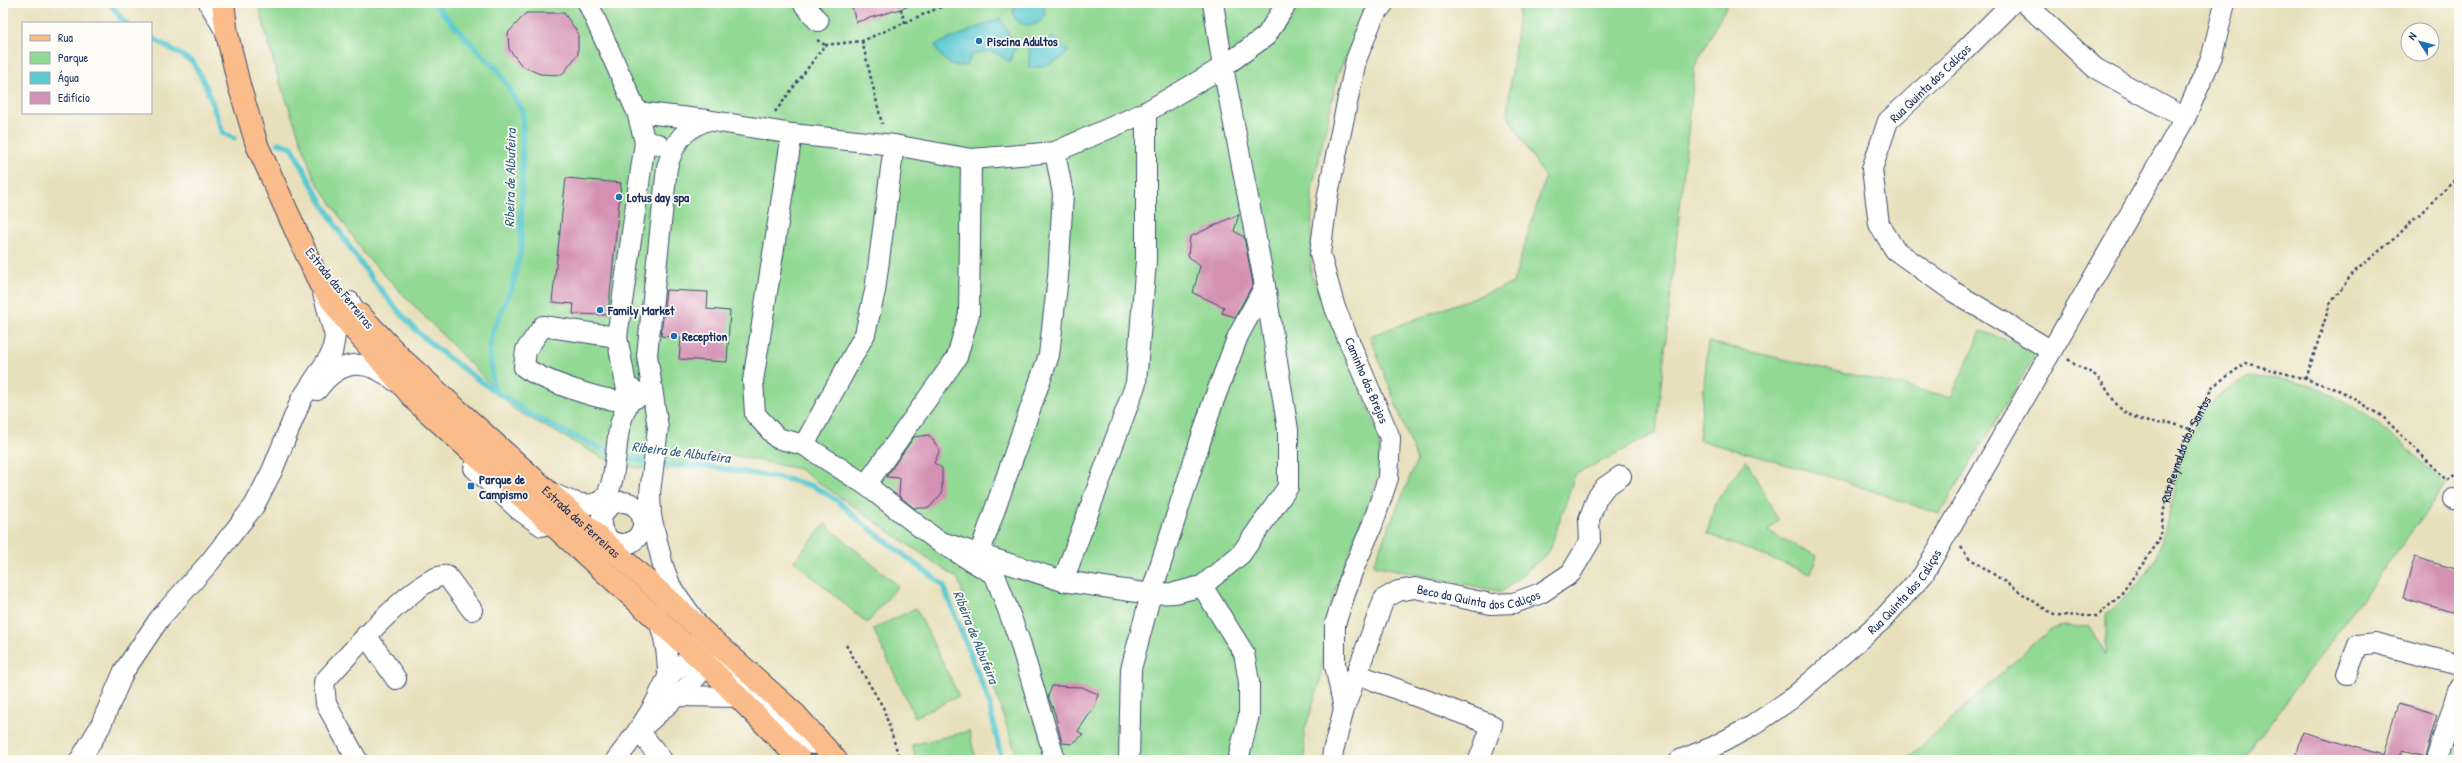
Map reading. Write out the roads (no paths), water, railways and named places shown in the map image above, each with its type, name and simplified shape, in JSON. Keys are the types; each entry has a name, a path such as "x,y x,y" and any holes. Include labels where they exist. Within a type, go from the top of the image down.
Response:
{"main road":[{"name":"Estrada das Ferreiras","path":"223,3 227,34 257,145 279,196 302,241 320,284 411,395 468,449 703,661 800,760"},
{"name":"Estrada das Ferreiras","path":"302,241 350,302 397,354 540,485 610,542 796,714 834,760"}],"street":[{"path":"209,3 227,34"},
{"path":"588,3 637,112 645,142 617,337 629,401"},
{"path":"803,3 816,29"},
{"path":"938,541 1063,581 1151,594 1175,593 1202,586 1240,554 1288,487 1288,430 1266,286 1223,67 1213,3"},
{"path":"637,112 706,120 792,134 890,145 971,159 1055,152 1146,112 1223,67 1266,36 1287,3"},
{"name":"Caminho dos Brejos","path":"1332,760 1344,710 1335,665 1335,624 1352,572 1372,526 1388,478 1390,438 1335,308 1320,254 1328,194 1356,60 1373,17 1384,3"},
{"name":"Rua Quinta dos Caliços","path":"2012,3 1959,56 1888,121 1872,169 1879,224 1895,250 1954,292 2050,350"},
{"path":"2025,3 2095,68 2185,118"},
{"name":"Rua Quinta dos Caliços","path":"1680,760 1713,747 1752,726 1797,693 1881,621 1923,575 2050,350 2185,118 2212,56 2225,3"},
{"path":"1063,581 1136,383 1146,261 1146,112"},
{"path":"668,678 668,664 660,622 644,594 617,571 610,542 601,518 609,500 619,431 647,355 666,167 673,147 688,129 706,120"},
{"path":"792,134 753,381 755,414 777,438 804,445 866,485 938,541 995,575"},
{"path":"645,142 673,147"},
{"path":"804,445 865,334 875,291 890,145"},
{"path":"979,555 1049,355 1058,277 1063,194 1055,152"},
{"path":"866,485 957,357 969,314 971,159"},
{"path":"320,284 335,336 338,360"},
{"path":"1129,760 1131,668 1151,594 1212,406 1238,336 1266,286"},
{"path":"80,760 100,727 124,671 160,618 209,563 254,506 292,426 338,360 363,348 365,340 364,330 350,302"},
{"path":"617,337 543,326 526,350 524,367 536,376 557,384 602,397 629,401 653,389"},
{"path":"365,340 369,339 397,354"},
{"path":"616,760 639,732 700,672 707,654 706,644 696,622 671,587 651,516 650,493 658,428 647,355"},
{"path":"338,360 381,370 411,395 449,445 518,509 537,523 571,542"},
{"path":"468,449 493,463 578,538 610,542 636,539 643,527 640,512"},
{"name":"Beco da Quinta dos Caliços","path":"1344,710 1384,598 1398,591 1415,588 1491,604 1514,603 1541,593 1571,574 1590,541 1589,519 1597,498 1605,487 1621,476"},
{"path":"540,485 568,501 581,504 598,503 609,500 625,502 636,506 657,541"},
{"path":"979,555 995,575 1020,642 1055,760"},
{"path":"357,760 326,704 323,687 324,682 366,635 417,589 440,576 447,576 472,610"},
{"path":"1202,586 1244,653 1249,682 1249,715 1238,760"},
{"path":"366,635 396,679"},
{"path":"2347,674 2358,645 2374,643 2459,665"},
{"path":"639,732 668,678 680,666 694,660 712,660 736,674 787,723 834,760"},
{"path":"1357,674 1492,725 1479,760"},
{"path":"2436,760 2459,688"},
{"path":"677,696 739,697"},
{"path":"639,732 662,760"}],"water":[{"name":"Piscina Adultos","path":"1017,3 1042,3 1044,13 1042,20 1036,24 1028,25 1015,19 1014,12"},
{"name":"Piscina Adultos","path":"1001,18 1011,40 1017,42 1010,62 992,52 984,52 972,55 967,65 956,66 944,59 935,45"},
{"path":"1053,37 1069,51 1060,59 1050,64 1029,68 1029,44 1034,46"}],"waterway":[{"path":"110,3 122,20 125,22"},
{"name":"Ribeira de Albufeira","path":"434,3 474,47 498,70 523,112 521,248 513,285 494,328 489,348 494,391 516,404 525,412 566,433 625,458 676,466 706,466 786,479 813,486 838,501 861,522 943,585 988,699 1002,760"},
{"path":"152,38 193,62 206,86 223,133 234,138"},
{"path":"278,143 292,147 333,222 348,246 382,292 400,313 437,349 494,391"}],"place":[{"name":"Piscina Adultos","path":"979,41"},
{"name":"Lotus day spa","path":"619,197"},
{"name":"Family Market","path":"600,310"},
{"name":"Reception","path":"674,336"},
{"name":"Parque de Campismo","path":"471,486"}]}
